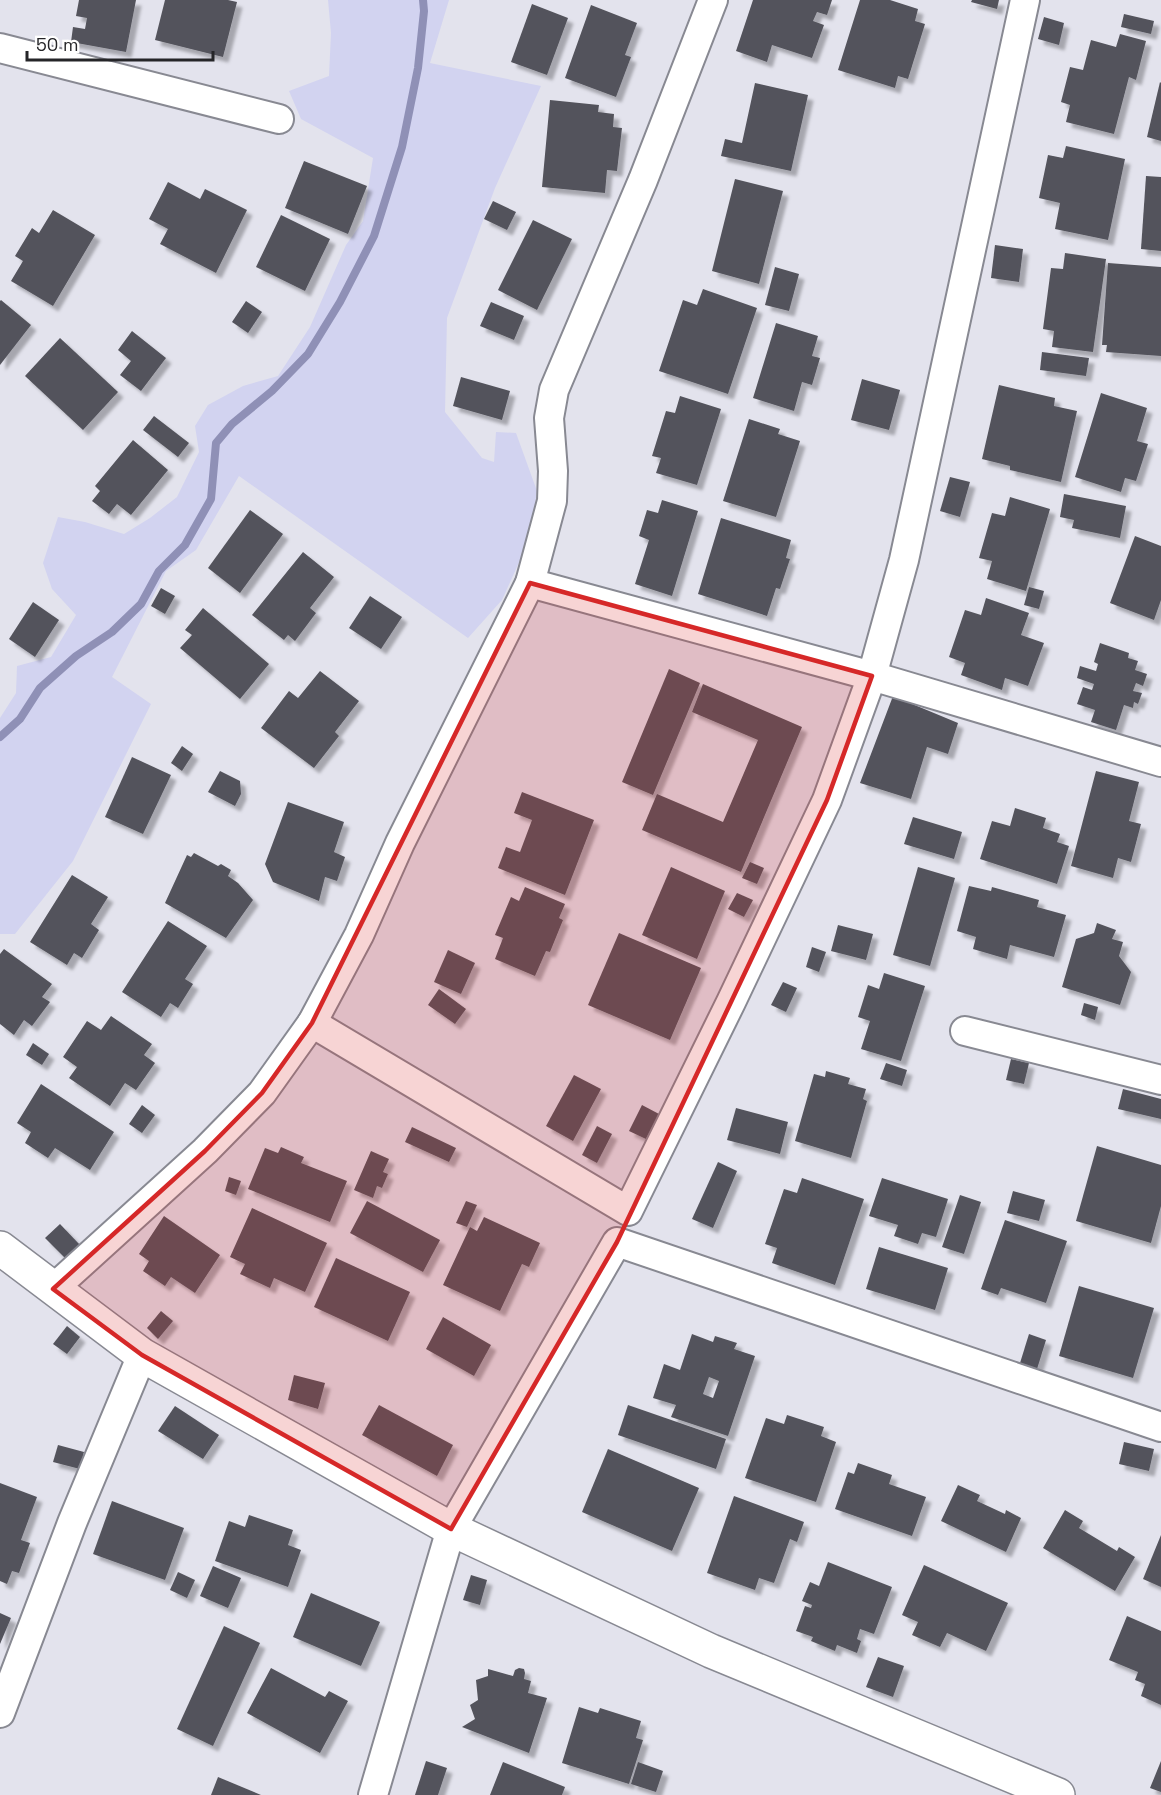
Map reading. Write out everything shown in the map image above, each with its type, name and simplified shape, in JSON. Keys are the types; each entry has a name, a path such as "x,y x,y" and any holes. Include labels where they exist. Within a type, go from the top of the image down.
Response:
{"street":[{"path":"53,1289 213,1143 262,1093 312,1023 359,935 400,843 530,583 552,501 553,471 549,418 554,390 643,180 713,0"},
{"path":"373,1795 451,1529 617,1242 628,1211 827,800 872,676 904,560 1025,0"},
{"path":"0,48 279,119"},
{"path":"530,583 872,676 1161,762"},
{"path":"312,1023 628,1211"},
{"path":"965,1030 1161,1080"},
{"path":"617,1242 1161,1427"},
{"path":"0,1248 142,1355 451,1529 711,1651 1058,1795"},
{"path":"0,1713 72,1523 142,1355"}],"highlighted area":[{"path":"530,583 872,676 827,800 617,1242 451,1529 142,1355 53,1289 205,1151 262,1093 312,1023"}],"shaded area":[{"path":"328,0 449,0 430,63 541,86 495,188 447,318 445,412 482,458 494,462 496,432 516,433 537,491 530,538 502,600 468,638 239,476 196,550 166,571 112,677 151,704 73,861 15,934 0,934 0,718 16,693 17,666 51,657 76,615 52,589 43,563 58,517 85,522 124,534 177,497 199,452 195,426 208,405 243,386 278,376 310,327 346,245 363,221 373,158 301,119 289,91 329,76 331,33"}],"building":[{"path":"79,0 136,0 126,52 71,42 73,27 85,29 87,18 76,16"},
{"path":"165,0 237,2 223,57 155,40"},
{"path":"753,0 832,0 827,15 817,12 813,21 824,25 812,58 772,45 767,62 736,51"},
{"path":"860,0 890,0 918,9 915,21 925,24 908,79 898,76 895,88 838,70"},
{"path":"972,0 999,0 997,9 971,2"},
{"path":"532,4 568,18 547,75 511,62"},
{"path":"591,5 637,23 625,55 631,57 616,97 565,78"},
{"path":"1124,14 1154,21 1151,34 1121,27"},
{"path":"1044,17 1064,23 1059,45 1038,39"},
{"path":"1120,34 1146,41 1136,80 1129,77 1114,134 1066,122 1070,105 1061,102 1070,67 1083,70 1091,40 1116,47"},
{"path":"755,83 808,95 791,171 721,156 725,139 742,143"},
{"path":"1161,83 1161,141 1147,137"},
{"path":"550,100 599,105 598,112 614,114 613,127 622,128 617,171 607,170 605,193 542,187"},
{"path":"1066,146 1125,159 1108,240 1055,229 1060,203 1039,198 1048,155 1063,158"},
{"path":"304,161 367,186 348,234 285,208"},
{"path":"1146,176 1161,177 1161,251 1141,249"},
{"path":"735,179 783,191 759,284 712,271"},
{"path":"168,182 200,199 205,189 247,210 216,273 160,244 168,229 149,219"},
{"path":"493,201 516,212 507,230 484,219"},
{"path":"53,210 95,235 53,306 11,281 23,261 15,256 32,228 39,233"},
{"path":"281,215 330,239 305,291 256,267"},
{"path":"533,220 572,239 537,310 498,290"},
{"path":"995,245 1023,249 1019,282 991,278"},
{"path":"1065,253 1106,259 1093,352 1052,347 1054,331 1043,329 1051,268 1063,269"},
{"path":"1108,263 1161,267 1161,356 1106,352 1107,345 1102,345"},
{"path":"775,267 799,274 789,311 765,305"},
{"path":"703,289 757,308 728,394 659,371 683,300 697,305"},
{"path":"0,301 31,325 0,365"},
{"path":"246,301 262,312 248,333 232,322"},
{"path":"491,302 524,316 514,340 480,326"},
{"path":"776,323 818,336 812,356 820,358 812,385 802,382 794,411 753,398"},
{"path":"132,331 166,358 141,391 120,375 131,361 118,350"},
{"path":"60,338 118,392 83,430 25,376"},
{"path":"1042,352 1089,358 1086,376 1040,370"},
{"path":"461,377 510,391 502,420 453,406"},
{"path":"862,379 900,390 889,430 851,420"},
{"path":"999,385 1055,398 1054,406 1077,411 1061,482 1010,470 1010,466 982,459"},
{"path":"1101,393 1147,408 1137,441 1148,444 1136,481 1125,478 1121,492 1075,477"},
{"path":"680,396 721,409 697,485 656,473 661,458 652,456 666,411 675,413"},
{"path":"154,416 189,443 178,457 143,430"},
{"path":"749,419 780,429 778,434 800,441 776,517 723,501"},
{"path":"133,440 168,470 131,515 117,504 109,514 92,501 100,491 95,486"},
{"path":"950,477 970,482 960,517 940,511"},
{"path":"1064,494 1126,506 1120,538 1072,528 1074,520 1060,517"},
{"path":"1010,497 1050,509 1026,591 987,579 992,561 979,558 992,513 1005,516"},
{"path":"662,500 698,511 672,596 635,584 649,540 639,536 647,510 658,513"},
{"path":"250,510 283,534 240,593 208,568"},
{"path":"721,518 791,540 786,558 790,559 780,589 776,588 767,616 698,594"},
{"path":"1135,536 1161,546 1161,600 1154,620 1110,603"},
{"path":"303,552 334,577 310,608 316,613 295,641 288,635 284,640 252,615"},
{"path":"1029,587 1044,591 1039,609 1024,605"},
{"path":"161,588 175,596 165,614 151,606"},
{"path":"370,596 402,617 381,649 349,628"},
{"path":"986,598 1029,613 1021,635 1044,643 1028,686 1005,678 1002,690 961,675 965,663 949,657 965,610 981,615"},
{"path":"33,602 59,620 35,657 9,639"},
{"path":"203,608 269,664 240,699 180,648 192,635 185,630"},
{"path":"1100,643 1129,653 1128,658 1138,661 1135,670 1147,674 1143,686 1136,683 1133,691 1142,693 1138,704 1134,702 1133,708 1124,705 1116,730 1091,722 1095,710 1077,704 1083,687 1092,690 1094,684 1077,678 1080,666 1096,671 1098,664 1094,662"},
{"path":"669,669 700,683 653,795 622,782"},
{"path":"320,671 359,701 335,732 339,736 314,768 261,728 289,691 298,698"},
{"path":"703,684 802,727 741,872 642,830 657,794 723,822 758,740 692,712"},
{"path":"893,696 958,723 948,754 927,747 911,799 860,783"},
{"path":"182,746 193,754 182,771 171,763"},
{"path":"132,757 171,775 143,834 105,817"},
{"path":"220,771 240,781 241,794 235,806 208,792"},
{"path":"1096,771 1139,782 1129,821 1141,824 1131,862 1118,858 1113,878 1071,866"},
{"path":"522,792 594,820 565,895 498,868 506,847 520,852 532,820 514,813"},
{"path":"288,802 344,822 334,852 345,857 337,881 325,877 319,901 273,882 265,864"},
{"path":"1015,808 1046,818 1043,828 1060,834 1057,842 1069,846 1057,884 980,859 992,821 1010,826"},
{"path":"913,817 962,832 954,859 904,844"},
{"path":"194,853 231,870 228,876 238,883 253,900 226,938 165,903 187,855 191,857"},
{"path":"750,862 764,868 757,884 742,878"},
{"path":"671,867 725,891 697,959 642,935"},
{"path":"918,867 955,878 930,966 893,955"},
{"path":"72,875 108,897 91,924 99,930 82,958 74,953 67,965 30,942"},
{"path":"969,886 991,891 992,887 1039,900 1037,907 1066,915 1054,957 1010,945 1007,959 973,949 976,937 957,931"},
{"path":"525,887 565,904 559,918 563,920 550,952 546,951 535,976 495,959 503,938 495,935 511,897 519,901"},
{"path":"737,893 753,900 744,917 728,909"},
{"path":"168,921 207,946 185,979 193,984 178,1008 170,1003 161,1017 122,992"},
{"path":"1097,923 1116,930 1112,939 1123,942 1119,956 1131,972 1120,1005 1062,987 1076,939 1094,933"},
{"path":"838,925 873,934 866,960 831,951"},
{"path":"619,933 701,968 670,1040 588,1005"},
{"path":"812,947 826,952 819,972 806,967"},
{"path":"4,949 52,984 42,997 50,1002 32,1026 24,1020 14,1035 0,1024 0,954"},
{"path":"448,950 475,963 461,994 434,982"},
{"path":"884,973 925,986 901,1061 861,1049 870,1021 858,1017 868,985 879,989"},
{"path":"783,982 797,988 786,1012 771,1005"},
{"path":"439,989 466,1009 455,1024 428,1005"},
{"path":"1084,1003 1098,1007 1095,1020 1081,1015"},
{"path":"111,1016 152,1044 144,1055 155,1063 136,1090 125,1083 110,1106 69,1078 77,1067 63,1057 87,1021 101,1030"},
{"path":"33,1043 49,1054 42,1065 26,1055"},
{"path":"1011,1059 1029,1063 1024,1084 1006,1080"},
{"path":"886,1063 907,1070 902,1086 880,1079"},
{"path":"826,1071 850,1078 848,1084 866,1089 863,1099 867,1101 851,1158 795,1141 814,1074 825,1077"},
{"path":"574,1075 601,1089 573,1141 546,1126"},
{"path":"41,1084 114,1132 90,1170 55,1148 48,1158 25,1143 31,1132 17,1123"},
{"path":"1123,1089 1161,1099 1161,1119 1118,1109"},
{"path":"142,1105 155,1115 142,1133 129,1124"},
{"path":"642,1105 659,1114 646,1139 629,1131"},
{"path":"736,1108 788,1122 780,1154 727,1140"},
{"path":"597,1126 612,1134 597,1163 582,1155"},
{"path":"412,1127 456,1148 449,1162 405,1142"},
{"path":"1097,1146 1161,1165 1161,1206 1151,1243 1076,1221"},
{"path":"281,1147 304,1157 301,1163 347,1181 330,1222 248,1189 265,1148 278,1153"},
{"path":"371,1151 389,1159 383,1172 388,1174 382,1188 377,1186 373,1198 354,1190"},
{"path":"718,1162 737,1171 713,1228 692,1219"},
{"path":"229,1177 241,1181 236,1195 225,1191"},
{"path":"802,1178 864,1199 835,1285 772,1263 777,1248 765,1244 784,1189 797,1193"},
{"path":"882,1178 948,1199 936,1237 922,1233 918,1244 894,1236 898,1225 869,1216"},
{"path":"1013,1191 1045,1200 1039,1221 1007,1213"},
{"path":"960,1195 981,1202 964,1254 942,1247"},
{"path":"367,1201 440,1240 423,1272 350,1233"},
{"path":"466,1201 477,1205 467,1227 456,1223"},
{"path":"252,1208 327,1243 305,1292 274,1278 270,1288 240,1274 245,1264 230,1257"},
{"path":"164,1216 220,1255 195,1293 171,1277 165,1286 143,1271 149,1261 139,1254"},
{"path":"484,1217 540,1243 529,1267 522,1264 500,1311 443,1285 470,1227 477,1231"},
{"path":"1005,1220 1067,1241 1046,1303 1001,1288 998,1295 981,1289"},
{"path":"60,1224 80,1245 66,1259 45,1238"},
{"path":"879,1247 948,1268 935,1310 866,1289"},
{"path":"336,1258 410,1292 388,1341 314,1307"},
{"path":"1079,1286 1154,1308 1133,1378 1059,1356"},
{"path":"161,1311 173,1321 158,1339 147,1328"},
{"path":"443,1317 491,1345 474,1376 426,1349"},
{"path":"67,1326 80,1337 67,1354 53,1344"},
{"path":"692,1334 713,1342 715,1336 737,1343 734,1349 755,1356 728,1436 671,1417 676,1405 653,1398 664,1364 680,1370","holes":["709,1377 719,1381 713,1398 703,1394"]},
{"path":"1029,1334 1046,1340 1037,1369 1020,1363"},
{"path":"294,1375 325,1383 318,1409 288,1400"},
{"path":"379,1405 453,1445 437,1476 362,1435"},
{"path":"628,1405 726,1439 716,1469 618,1435"},
{"path":"175,1406 219,1435 203,1459 158,1431"},
{"path":"787,1415 824,1427 821,1436 836,1442 816,1502 745,1478 766,1418 784,1424"},
{"path":"1124,1442 1154,1449 1149,1471 1119,1464"},
{"path":"58,1445 84,1452 80,1469 53,1462"},
{"path":"608,1449 699,1488 672,1551 582,1512"},
{"path":"858,1463 892,1475 889,1484 926,1497 912,1536 835,1509 848,1472 854,1474"},
{"path":"0,1483 37,1497 21,1540 30,1543 19,1573 12,1571 7,1584 0,1581"},
{"path":"958,1485 980,1495 977,1501 1005,1514 1006,1510 1021,1518 1006,1552 941,1521"},
{"path":"734,1496 804,1522 797,1542 790,1539 774,1583 759,1578 755,1590 707,1573"},
{"path":"112,1501 184,1528 165,1580 93,1554"},
{"path":"1065,1510 1083,1521 1079,1528 1117,1551 1119,1547 1135,1557 1115,1591 1043,1548"},
{"path":"249,1515 293,1530 288,1545 301,1550 288,1587 215,1561 229,1521 245,1527"},
{"path":"1161,1535 1161,1587 1143,1579"},
{"path":"828,1562 892,1587 874,1634 860,1629 857,1639 861,1641 857,1653 837,1645 835,1651 811,1641 813,1637 796,1631 805,1606 811,1608 812,1605 802,1601 810,1582 819,1586"},
{"path":"924,1565 1008,1603 986,1651 947,1633 940,1647 912,1635 918,1622 902,1615"},
{"path":"213,1566 241,1578 228,1608 200,1596"},
{"path":"178,1572 195,1580 187,1598 170,1590"},
{"path":"471,1575 487,1580 480,1605 463,1600"},
{"path":"311,1593 380,1622 361,1666 293,1637"},
{"path":"0,1613 11,1618 0,1644"},
{"path":"1127,1616 1161,1631 1161,1705 1141,1696 1145,1684 1135,1680 1138,1672 1109,1660"},
{"path":"224,1626 260,1643 213,1746 177,1729"},
{"path":"878,1657 904,1666 893,1697 866,1687"},
{"path":"271,1668 325,1697 329,1691 348,1701 320,1753 247,1713"},
{"path":"488,1669 513,1676 515,1670 524,1669 524,1679 531,1681 528,1693 547,1698 529,1753 462,1727 475,1719 470,1705 478,1700 476,1680 488,1676"},
{"path":"579,1707 598,1713 600,1708 641,1721 636,1738 643,1740 629,1784 562,1763"},
{"path":"426,1761 447,1768 438,1795 415,1795"},
{"path":"1161,1761 1161,1792 1150,1788"},
{"path":"503,1762 565,1787 562,1795 490,1795"},
{"path":"638,1762 663,1771 656,1792 631,1784"},
{"path":"218,1777 261,1795 211,1795"}],"waterway":[{"path":"0,737 20,719 40,688 76,656 112,632 141,604 159,571 185,545 211,499 216,443 232,424 272,391 308,354 340,302 374,236 402,147 418,68 424,11 423,0"}]}
